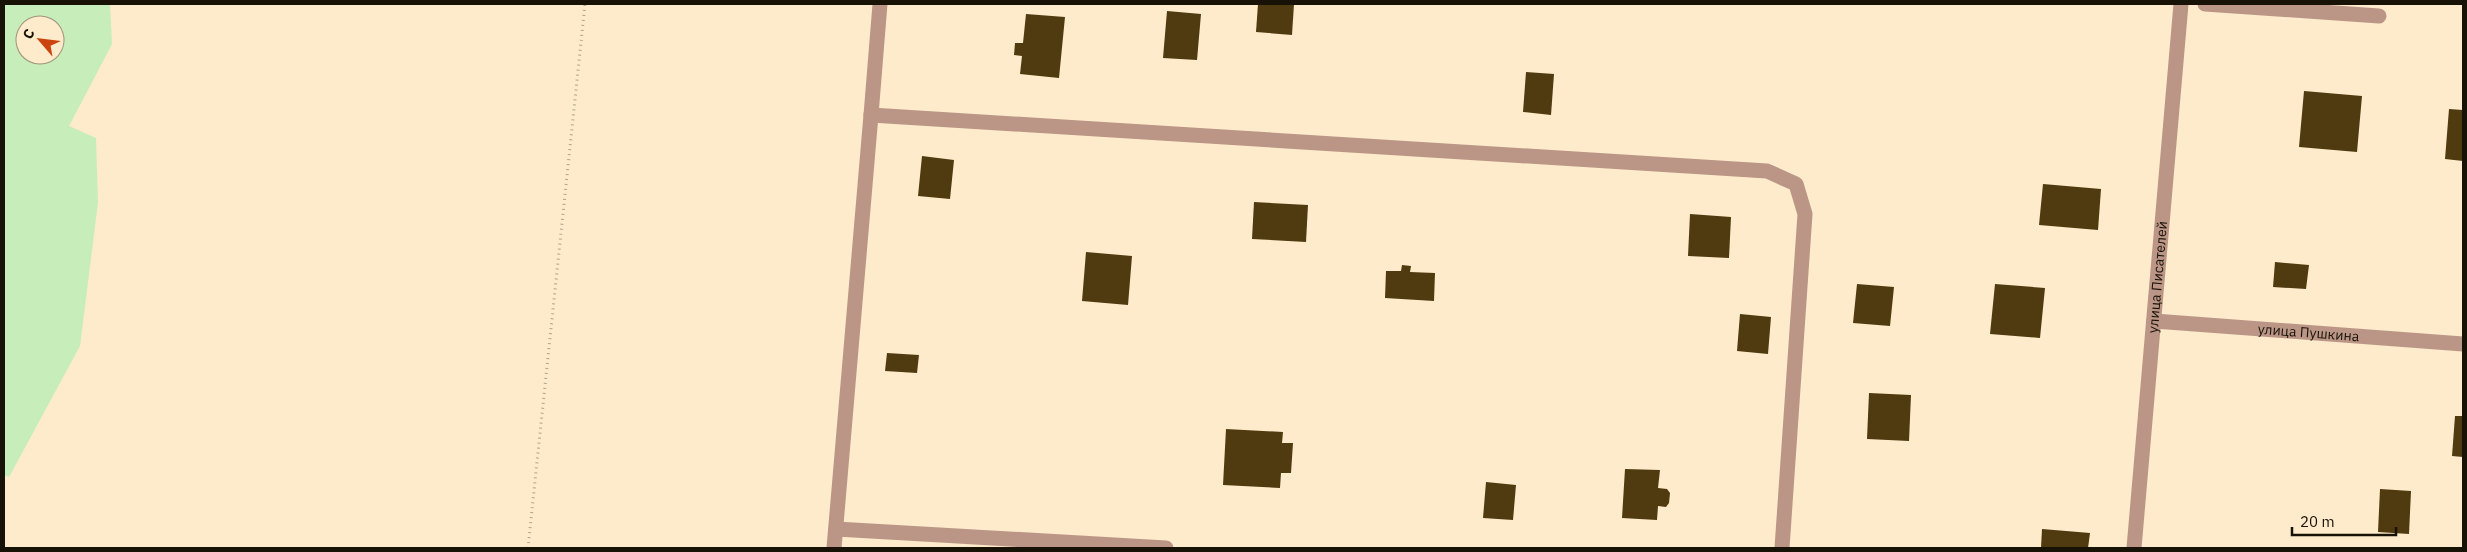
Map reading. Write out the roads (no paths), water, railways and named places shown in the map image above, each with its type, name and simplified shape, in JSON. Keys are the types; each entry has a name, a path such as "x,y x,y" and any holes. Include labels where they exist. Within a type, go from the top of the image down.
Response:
{"street":[{"path":"834,548 880,4"},
{"name":"улица Писателей","path":"2134,548 2181,4"},
{"path":"2205,4 2379,16"},
{"path":"870,115 1767,171 1796,184 1805,214 1782,548"},
{"name":"улица Пушкина","path":"2154,321 2463,344"},
{"path":"836,529 1166,548"}]}
